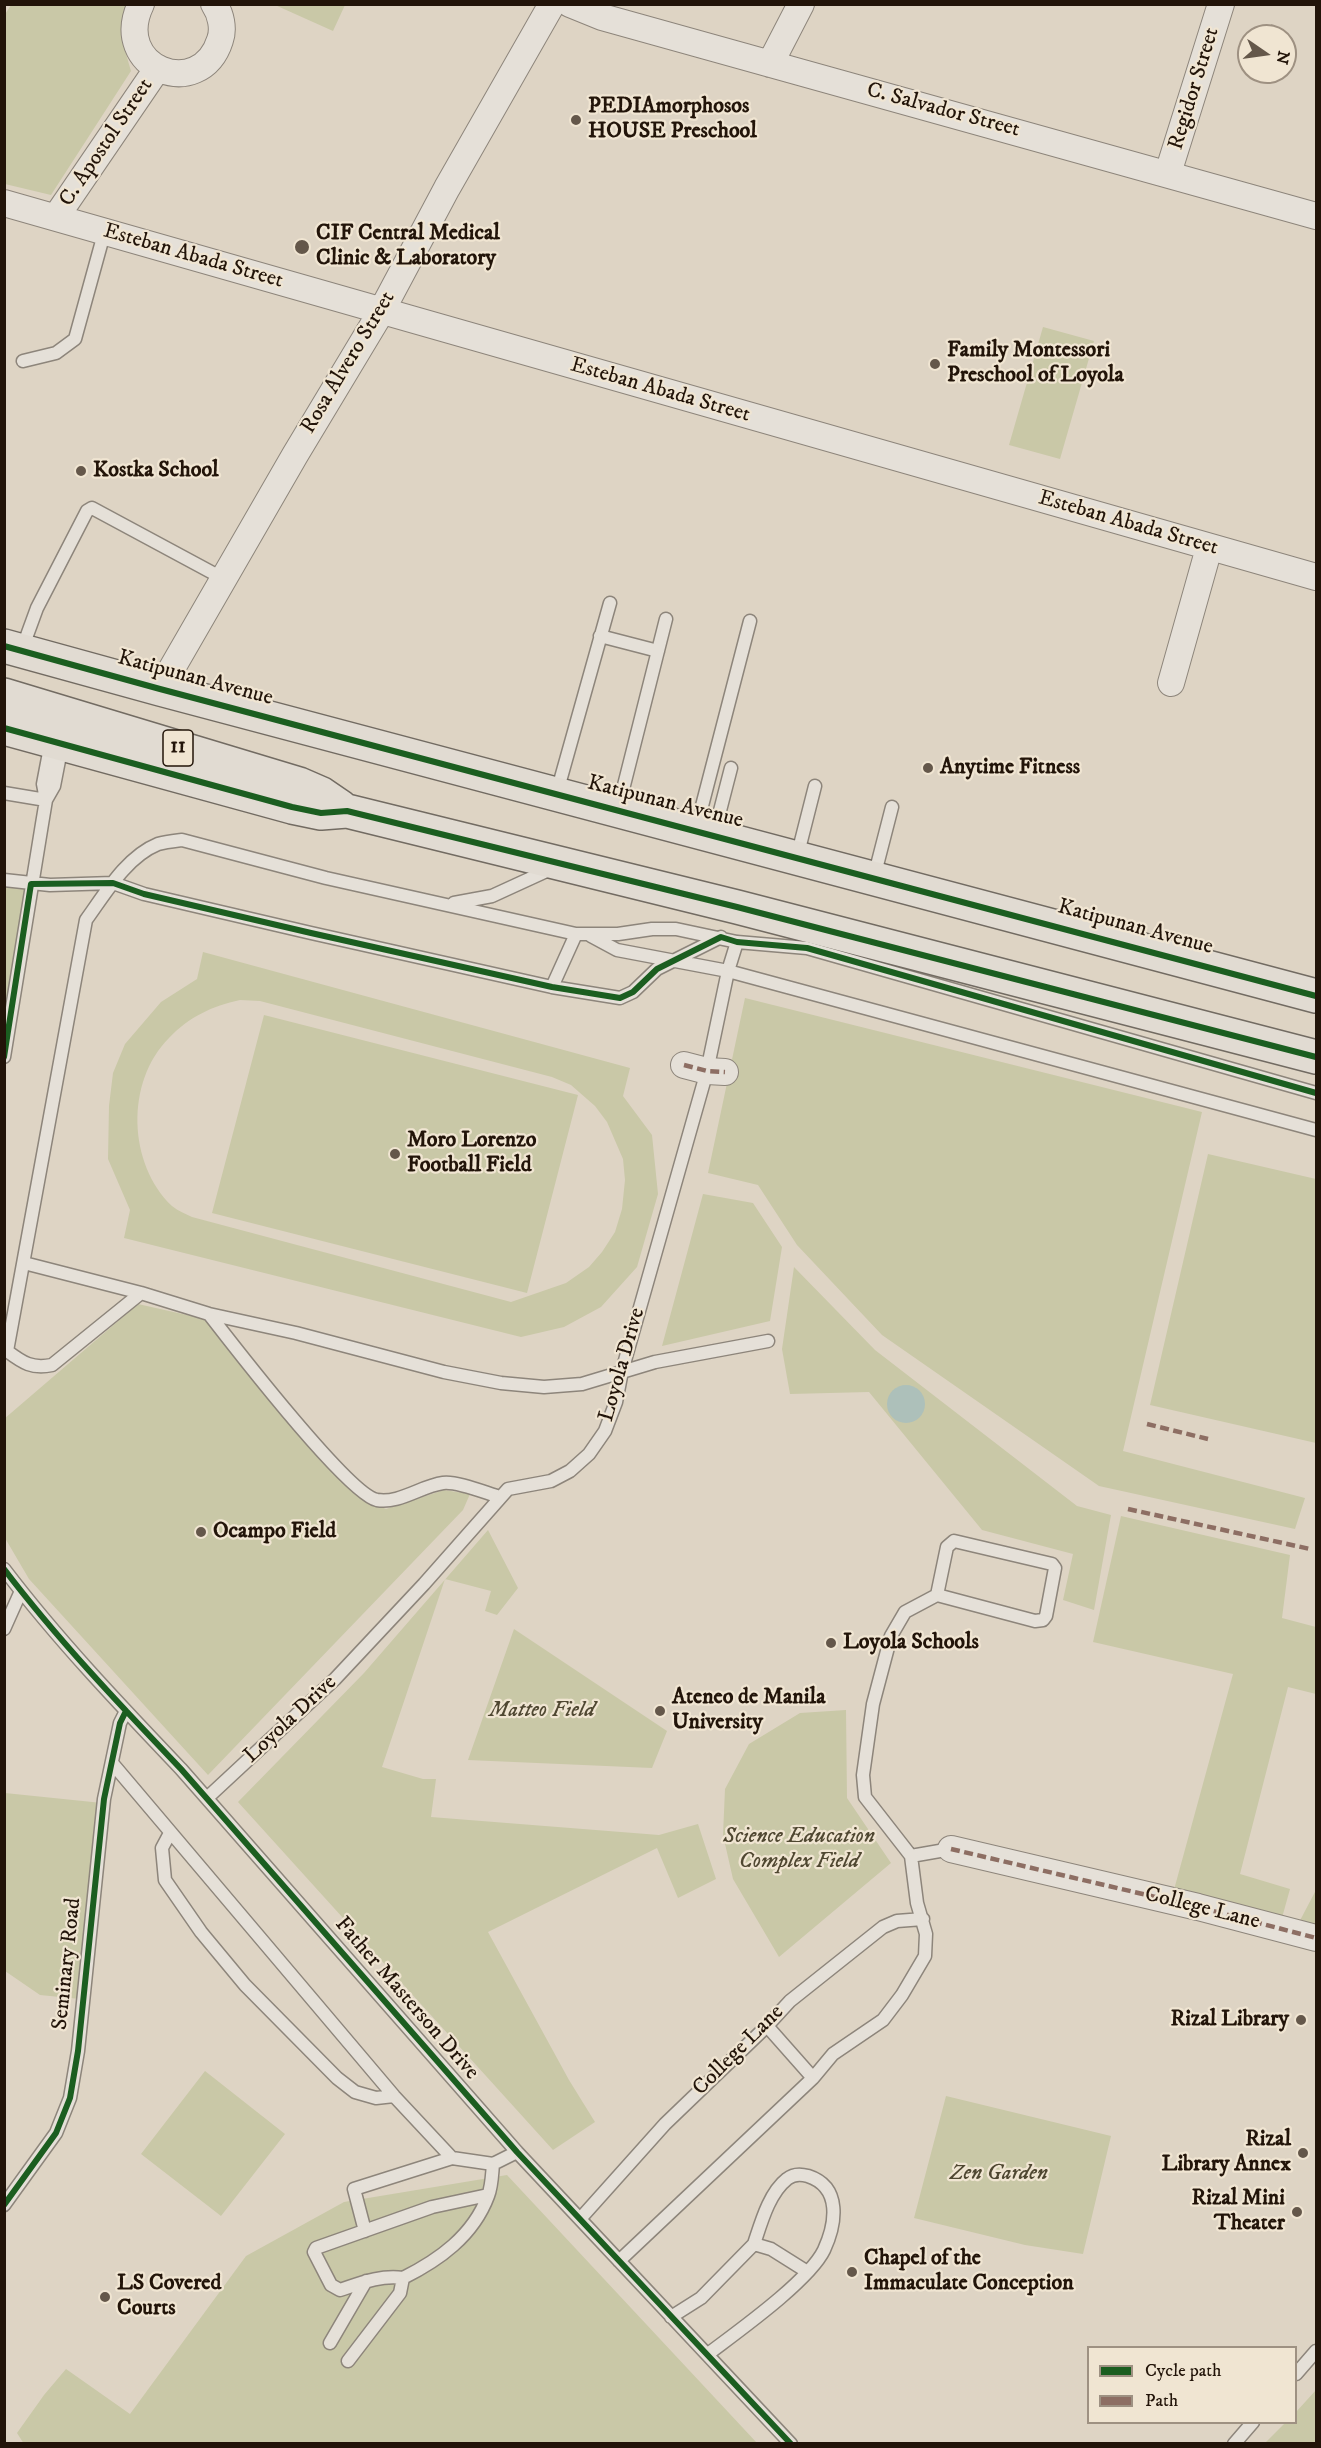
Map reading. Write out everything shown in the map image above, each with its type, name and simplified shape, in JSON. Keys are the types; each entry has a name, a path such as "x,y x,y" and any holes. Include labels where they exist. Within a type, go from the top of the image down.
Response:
{"main road":[{"name":"Katipunan Avenue","path":"13,648 1317,996"},
{"name":"11","path":"4,695 299,784 322,794 347,811"},
{"name":"11","path":"4,728 292,807 321,813 347,811 1317,1057"}],"street":[{"path":"141,4 134,25 137,47 145,60 157,69 184,74 198,69 209,61 217,49 221,36 221,22 214,4"},
{"name":"Rosa Alvero Street","path":"160,689 295,455 381,312 447,188 552,4"},
{"name":"C. Salvador Street","path":"570,4 602,17 1317,216"},
{"path":"771,64 801,4"},
{"name":"Regidor Street","path":"1168,173 1221,4"},
{"name":"C. Apostol Street","path":"56,217 157,69"},
{"name":"Esteban Abada Street","path":"4,203 1317,577"},
{"path":"1172,683 1209,548"},
{"name":"College Lane","path":"951,1849 1198,1907 1317,1938"}],"lane":[{"path":"23,361 56,353 75,339 105,230"},
{"path":"13,648 37,608 87,511 92,508 224,579"},
{"path":"557,794 610,603"},
{"path":"618,810 666,619"},
{"path":"705,832 750,621"},
{"path":"600,636 658,651"},
{"path":"4,1057 46,800 43,784 56,743"},
{"path":"705,832 731,768"},
{"path":"797,857 815,786"},
{"path":"4,793 46,800"},
{"path":"874,877 892,807"},
{"path":"141,1293 52,1365 38,1368 6,1352 86,920 113,883 133,861 158,844 182,840 326,878 582,934 617,950 728,971 1317,1130"},
{"path":"447,904 492,896 560,865"},
{"path":"4,880 31,885 113,883 144,894 552,987 620,999 633,992 657,969 721,937"},
{"path":"582,934 676,929 736,942 807,948 1317,1093"},
{"path":"552,987 582,934"},
{"name":"Loyola Drive","path":"207,1798 336,1679 508,1489 551,1480 570,1471 589,1454 604,1431 616,1402 622,1371 706,1069 736,942"},
{"path":"24,1263 141,1293 209,1314 296,1333 444,1372 501,1383 544,1388 582,1384 655,1362 768,1341"},
{"path":"209,1314 315,1443 355,1487 369,1497 386,1500 444,1482 500,1497"},
{"path":"619,2261 813,2078 833,2054 883,2020 902,1995 925,1956 926,1934 917,1903 911,1856 865,1797 865,1753 873,1704 891,1636 905,1612 937,1595 1035,1621 1043,1620 1046,1616 1055,1568 1052,1564 954,1541 947,1548 937,1595"},
{"name":"Father Masterson Drive","path":"4,1569 126,1711 207,1798 517,2152 791,2444"},
{"path":"4,1629 21,1591"},
{"name":"Seminary Road","path":"4,2205 56,2133 70,2098 78,2051 104,1800 120,1723 126,1711"},
{"path":"112,1762 394,2096 452,2157"},
{"path":"170,1833 162,1848 165,1880 201,1932 245,1985 337,2078 355,2092 376,2098 394,2096"},
{"name":"College Lane","path":"911,1856 951,1849"},
{"name":"College Lane","path":"580,2219 665,2124 790,2001 883,1927 897,1921 923,1919"},
{"path":"767,2026 813,2078"},
{"path":"365,2231 354,2189 452,2157 493,2164 517,2152"},
{"path":"488,2195 432,2207 316,2248 314,2252 331,2285 340,2290 388,2276 403,2278 446,2254 472,2226 488,2195 493,2164"},
{"path":"671,2317 701,2298 754,2244 766,2211 786,2179 793,2175 805,2175 824,2184 830,2193 834,2217 823,2252 786,2291 708,2354"},
{"path":"754,2244 771,2249 806,2271"},
{"path":"348,2361 400,2292 403,2278"},
{"path":"330,2343 366,2281"},
{"path":"1297,2373 1316,2352"},
{"path":"1234,2444 1251,2424"}],"green space":[{"path":"345,4 333,31 275,5"},
{"path":"11,5 131,5 124,21 123,37 131,71 51,195 5,184 4,16"},
{"path":"1043,327 1094,341 1060,459 1009,445"},
{"path":"5,885 27,888 5,1032"},
{"path":"203,952 630,1068 623,1096 652,1135 658,1194 637,1267 601,1307 564,1327 521,1337 124,1238 130,1210 108,1159 109,1106 113,1073 125,1044 161,1002 197,979","holes":["260,1001 552,1077 571,1085 595,1106 607,1122 623,1159 625,1180 622,1209 615,1232 602,1252 589,1267 566,1283 511,1302 192,1217 174,1208 157,1189 140,1146 139,1099 145,1077 155,1056 169,1038 193,1018 230,1002"]},
{"path":"745,998 1202,1112 1123,1451 1305,1498 1295,1529 1099,1486 882,1335 797,1245 758,1185 708,1173"},
{"name":"Moro Lorenzo Football Field","path":"264,1015 578,1095 527,1293 212,1213"},
{"path":"1208,1154 1316,1179 1316,1443 1150,1405"},
{"path":"703,1194 753,1203 782,1247 770,1321 662,1346"},
{"path":"794,1267 875,1350 1077,1506 1111,1515 1094,1610 1063,1600 1073,1554 982,1530 869,1392 790,1394 782,1349"},
{"path":"138,1304 209,1320 367,1501 386,1509 444,1490 470,1494 463,1510 208,1775 29,1579 5,1538 4,1419"},
{"path":"1121,1516 1290,1555 1282,1618 1316,1627 1316,1694 1288,1687 1240,1874 1290,1889 1280,1925 1172,1897 1233,1674 1093,1642"},
{"path":"488,1530 518,1588 497,1615 485,1611 491,1591 445,1579"},
{"path":"445,1580 382,1767 423,1779 436,1779 431,1817 659,1835 698,1824 716,1879 678,1898 657,1848 488,1932 569,2080 595,2122 553,2150 238,1802 364,1673"},
{"name":"Matteo Field","path":"514,1629 667,1731 652,1768 468,1760"},
{"name":"Science Education Complex Field","path":"846,1710 847,1798 891,1863 779,1957 733,1879 723,1835 725,1789 749,1744 800,1713"},
{"path":"5,1793 102,1803 80,1999 40,1995 5,1971"},
{"path":"1316,1890 1316,1935 1295,1930"},
{"path":"205,2071 285,2134 221,2216 141,2154"},
{"name":"Zen Garden","path":"946,2096 1111,2136 1083,2254 1025,2245 914,2218"},
{"path":"507,2175 757,2443 24,2444 17,2433 66,2369 130,2414 246,2256 344,2202"},
{"path":"1316,2390 1316,2443 1265,2443 1284,2424 1297,2424 1297,2411"}],"shaded area":[{"path":"906,1385 920,1390 925,1404 920,1418 906,1423 892,1418 887,1404 892,1390"}],"marked path":[{"path":"684,1065 707,1071 725,1072"},
{"path":"1147,1424 1208,1439"},
{"path":"1128,1509 1310,1549"},
{"path":"951,1849 1198,1907 1316,1938"}],"cycle path":[{"path":"4,646 1316,996"},
{"path":"4,728 292,807 321,813 347,811 737,907 1316,1057"},
{"path":"4,1057 31,884 113,883 144,894 311,933 552,987 620,998 633,992 657,969 721,937 737,942 807,948 1316,1093"},
{"path":"4,1569 68,1647 181,1769 517,2152 791,2444"},
{"path":"4,2205 56,2133 70,2098 78,2051 104,1799 120,1723 126,1711"}],"place":[{"name":"PEDIAmorphosos HOUSE Preschool","path":"576,120"},
{"name":"CIF Central Medical Clinic & Laboratory","path":"302,247"},
{"name":"Family Montessori Preschool of Loyola","path":"935,364"},
{"name":"Kostka School","path":"81,471"},
{"name":"Anytime Fitness","path":"928,768"},
{"name":"Moro Lorenzo Football Field","path":"395,1154"},
{"name":"Ocampo Field","path":"201,1532"},
{"name":"Loyola Schools","path":"831,1643"},
{"name":"Ateneo de Manila University","path":"660,1711"},
{"name":"Rizal Library","path":"1301,2020"},
{"name":"Rizal Library Annex","path":"1303,2153"},
{"name":"Rizal Mini Theater","path":"1297,2212"},
{"name":"Chapel of the Immaculate Conception","path":"852,2272"},
{"name":"LS Covered Courts","path":"105,2297"}]}
